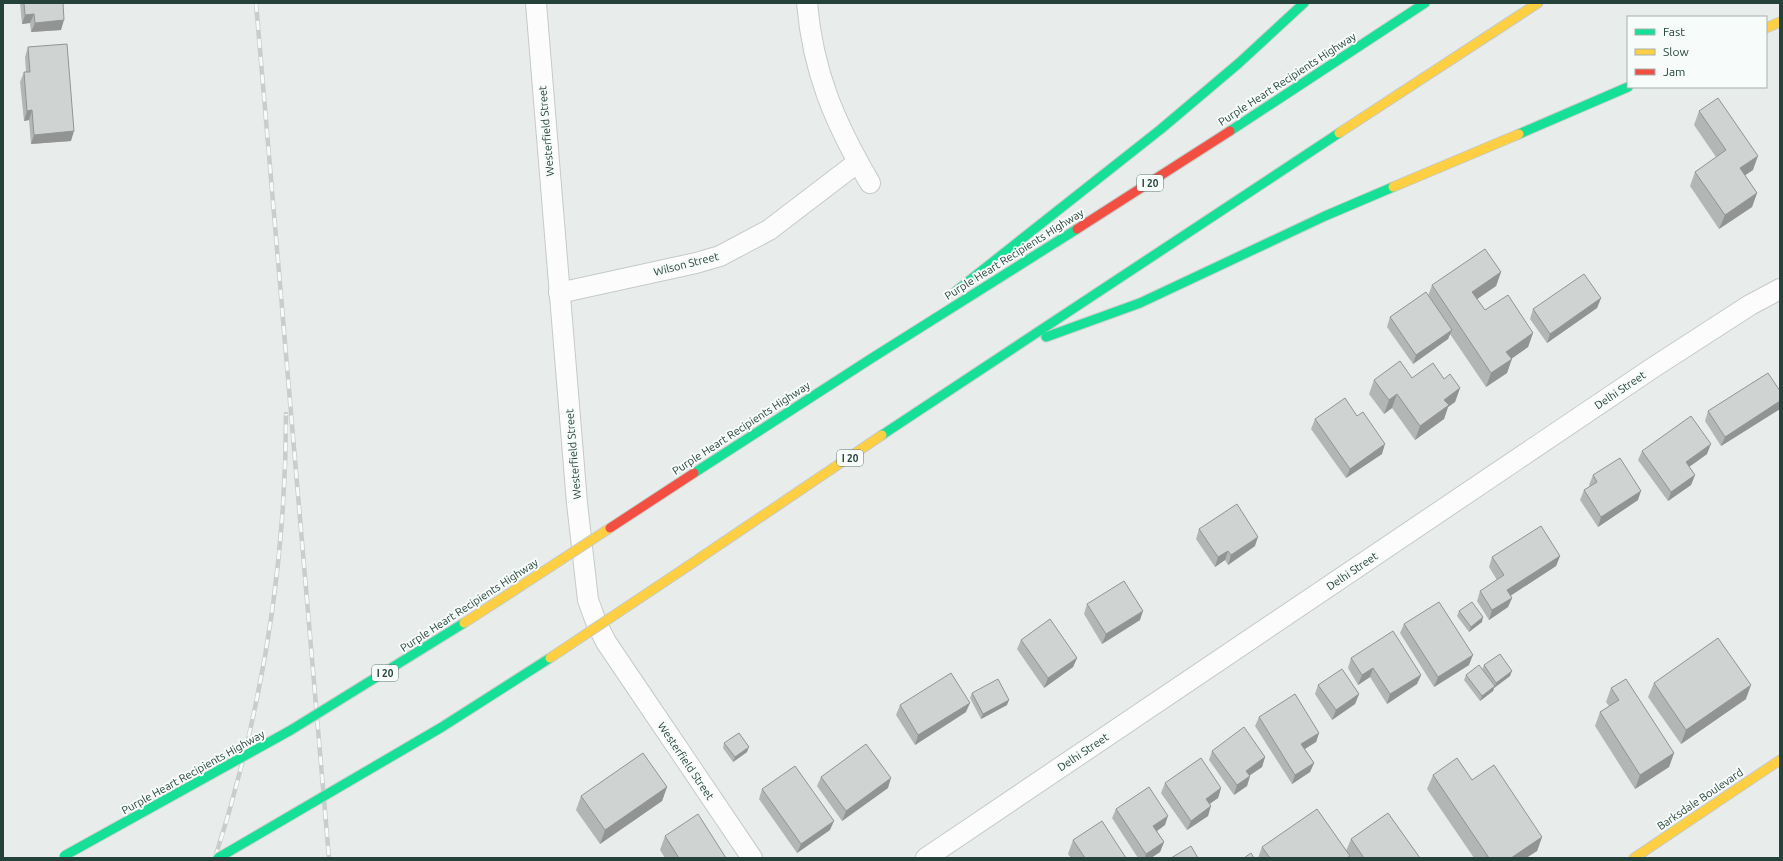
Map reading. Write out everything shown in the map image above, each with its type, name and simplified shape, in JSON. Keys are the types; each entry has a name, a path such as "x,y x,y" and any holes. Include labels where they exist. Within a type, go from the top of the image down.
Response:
{"main road":[{"path":"946,299 1161,129 1239,64 1304,3"},
{"name":"Purple Heart Recipients Highway","path":"62,857 291,730 419,652 872,358 1153,181 1425,3"},
{"name":"I 20","path":"218,858 442,727 604,623 1011,349 1538,3"},
{"path":"1767,28 1780,22"},
{"path":"1011,349 1140,303 1325,216 1627,87"},
{"path":"872,358 933,308"},
{"name":"Barksdale Boulevard","path":"1634,858 1780,760"}],"street":[{"name":"Westerfield Street","path":"536,3 577,503 586,589 591,611 606,642 752,858"},
{"path":"808,3 813,46 823,85 838,125 870,183"},
{"name":"Wilson Street","path":"559,294 696,263 720,256 769,230 858,162"},
{"name":"Delhi Street","path":"926,858 1654,367 1750,305 1780,289"}],"building":[{"path":"24,3 63,3 64,20 35,23 34,14 25,15"},
{"path":"67,44 74,131 34,135 32,110 27,111 24,72 30,72 28,47"},
{"path":"1718,98 1758,156 1740,168 1757,193 1725,215 1695,172 1726,150 1699,111"},
{"path":"1485,249 1501,272 1472,292 1485,310 1508,295 1533,333 1506,352 1512,359 1491,373 1432,285"},
{"path":"1584,274 1601,298 1550,334 1533,309"},
{"path":"1426,292 1452,330 1416,355 1390,317"},
{"path":"1400,361 1412,378 1433,363 1444,379 1450,374 1460,388 1444,400 1449,405 1420,426 1397,394 1389,400 1374,380"},
{"path":"1768,373 1780,391 1780,401 1725,437 1708,411"},
{"path":"1345,398 1357,416 1363,412 1385,444 1350,469 1315,419"},
{"path":"1691,416 1711,444 1686,462 1695,475 1671,492 1642,451"},
{"path":"1620,458 1641,491 1601,517 1584,490 1597,482 1593,475"},
{"path":"1237,504 1258,537 1231,555 1228,551 1218,557 1199,529"},
{"path":"1541,526 1560,556 1507,590 1512,598 1492,610 1480,591 1504,575 1492,557"},
{"path":"1124,581 1143,611 1106,634 1087,604"},
{"path":"1439,602 1473,655 1438,677 1404,624"},
{"path":"1472,602 1483,617 1471,627 1459,611"},
{"path":"1050,619 1077,658 1048,678 1021,640"},
{"path":"1393,631 1421,675 1390,694 1373,668 1362,675 1351,658"},
{"path":"1718,638 1751,685 1686,730 1654,683"},
{"path":"1500,654 1512,671 1496,683 1484,665"},
{"path":"1479,665 1495,686 1482,696 1466,675"},
{"path":"1342,669 1359,694 1336,710 1318,685"},
{"path":"951,673 970,703 918,735 900,705"},
{"path":"998,679 1009,700 983,714 972,693"},
{"path":"1626,679 1674,753 1640,775 1600,712 1619,700 1611,688"},
{"path":"1295,694 1319,733 1301,744 1314,763 1295,775 1259,717"},
{"path":"1244,727 1265,757 1246,771 1250,776 1237,785 1212,751"},
{"path":"739,733 749,747 735,757 724,743"},
{"path":"866,744 891,778 846,811 821,777"},
{"path":"643,753 667,787 605,830 581,796"},
{"path":"1201,758 1221,788 1206,799 1211,806 1191,821 1165,783"},
{"path":"1457,758 1472,780 1494,765 1542,837 1511,858 1489,858 1433,775"},
{"path":"795,766 834,821 801,844 762,789"},
{"path":"1149,787 1168,816 1153,826 1164,842 1146,854 1116,809"},
{"path":"1317,809 1350,856 1347,858 1270,858 1262,847"},
{"path":"1388,813 1420,858 1364,858 1351,839"},
{"path":"698,814 726,858 679,858 665,836"},
{"path":"1102,821 1126,858 1085,858 1073,840"},
{"path":"1191,846 1198,858 1171,858"},
{"path":"1251,853 1254,858 1244,858"}],"railway":[{"path":"256,3 329,858"},
{"path":"215,858 246,749 268,639 276,583 281,527 285,470 286,414"}],"traffic: fast":[{"path":"956,291 1161,129 1239,63 1304,3"},
{"path":"1230,131 1425,3"},
{"path":"1519,134 1627,87"},
{"path":"882,435 1339,133"},
{"path":"1046,337 1140,303 1325,216 1393,187"},
{"path":"694,473 872,358 1077,229"},
{"path":"64,856 291,730 464,623"},
{"path":"218,858 442,727 550,658"}],"traffic: slow":[{"path":"1339,133 1538,3"},
{"path":"1767,28 1780,22"},
{"path":"1393,187 1519,134"},
{"path":"688,566 882,435"},
{"path":"464,623 610,528"},
{"path":"550,658 688,566"},
{"path":"1634,858 1780,760"}],"traffic: jam":[{"path":"1077,229 1230,131"},
{"path":"610,528 694,473"}]}
